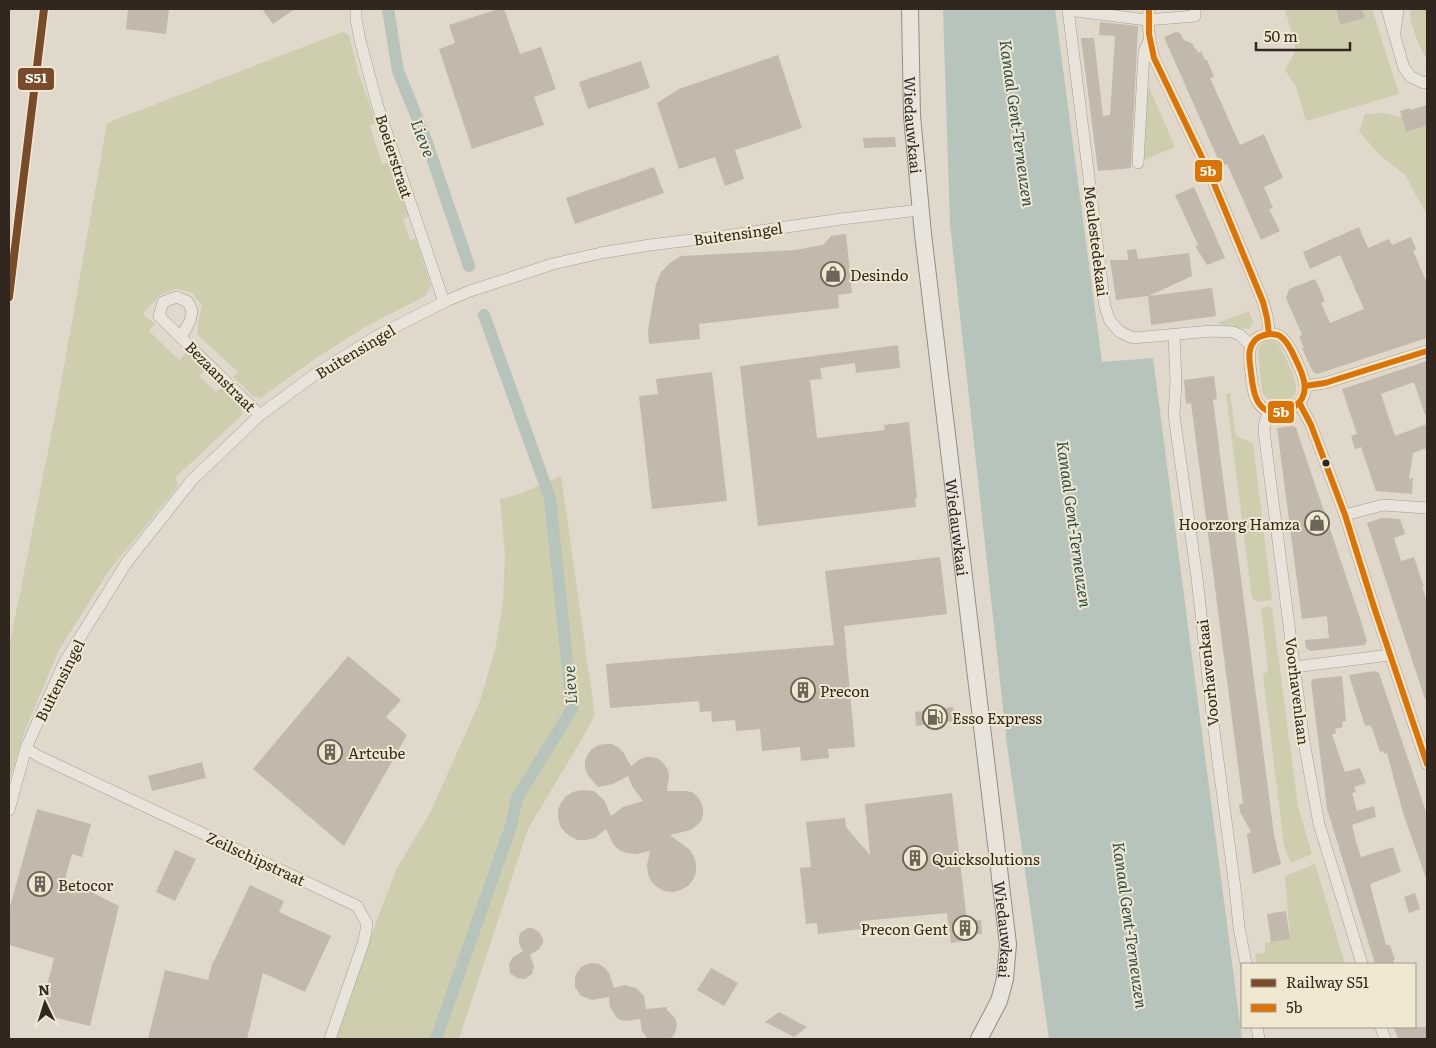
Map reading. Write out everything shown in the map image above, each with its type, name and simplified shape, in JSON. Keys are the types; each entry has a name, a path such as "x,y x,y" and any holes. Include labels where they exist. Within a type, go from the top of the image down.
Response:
{"main road":[{"name":"Wiedauwkaai","path":"910,9 912,116 920,210 1008,944 1005,979 999,1001 979,1039"}],"street":[{"name":"Boeierstraat","path":"356,9 360,40 377,104 444,302"},
{"path":"1068,10 1195,16 1195,9"},
{"path":"1387,9 1404,68 1411,77 1424,83 1427,82"},
{"path":"1395,35 1398,9"},
{"name":"Meulestedekaai","path":"1068,10 1105,307 1110,321 1120,332 1133,338 1174,339 1212,331 1233,332 1240,335 1251,346"},
{"path":"1148,14 1149,41 1154,58 1210,174 1266,309 1269,334"},
{"path":"1138,163 1143,61 1144,52 1149,41"},
{"name":"Buitensingel","path":"9,810 26,748 64,663 127,562 192,480 260,415 314,375 377,336 444,302 470,291 553,264 601,253 832,220 920,210"},
{"path":"1269,334 1280,335 1286,342 1301,372 1305,386 1300,404 1290,410 1278,413 1268,412 1256,401 1249,355 1255,340 1262,335 1269,334"},
{"name":"Bezaanstraat","path":"181,337 260,415"},
{"name":"Voorhavenkaai","path":"1174,339 1176,381 1174,415 1197,578 1212,723 1239,927 1246,963"},
{"path":"1305,386 1325,383 1427,351"},
{"path":"1300,404 1312,425 1345,515 1427,764"},
{"name":"Voorhavenlaan","path":"1268,412 1264,432 1304,742 1319,824 1362,963"},
{"path":"1345,515 1384,505 1427,508"},
{"path":"1294,667 1390,655"},
{"name":"Zeilschipstraat","path":"26,748 38,756 357,906 367,924 364,941 330,1039"}],"green space":[{"path":"1285,9 1336,9 1340,25 1364,18 1362,9 1372,9 1399,94 1306,121 1296,87 1285,70 1296,50"},
{"path":"1410,9 1427,9 1427,58 1415,35"},
{"path":"342,32 349,35 358,71 376,123 370,126 382,164 390,162 409,216 403,219 410,240 416,239 431,286 425,296 367,326 313,360 261,398 254,397 233,377 238,372 198,335 198,322 202,305 191,292 176,289 160,295 143,314 155,324 149,331 179,360 187,352 205,370 199,376 216,392 222,387 241,407 242,415 176,477 178,486 108,572 59,650 24,733 9,782 9,648 57,406 107,123"},
{"path":"1148,85 1175,147 1144,160"},
{"path":"1382,113 1402,117 1406,132 1427,126 1427,215 1405,175 1381,156 1359,132 1365,114"},
{"path":"1249,311 1253,322 1249,329 1225,326 1218,323"},
{"path":"1270,340 1280,346 1296,384 1295,395 1287,402 1276,403 1270,401 1262,391 1258,351 1262,344"},
{"path":"1230,393 1236,436 1253,443 1272,600 1258,602 1252,598 1226,394"},
{"path":"561,476 595,715 528,829 459,1039 336,1039 368,944 396,870 431,811 480,701 496,645 503,602 505,556 500,499 514,496"},
{"path":"1269,606 1272,608 1298,807 1312,854 1291,863 1284,846 1263,676 1268,669 1261,608"},
{"path":"1315,864 1345,963 1256,963 1255,954 1265,953 1265,943 1290,939 1285,876"}],"water":[{"name":"Kanaal Gent-Terneuzen","path":"943,9 1055,9 1102,362 1153,358 1242,1039 1049,1039 1007,745 950,224"}],"building":[{"path":"128,9 169,9 166,34 126,29"},
{"path":"262,9 295,9 273,24"},
{"path":"498,9 504,9 520,54 541,47 556,89 534,97 544,125 472,149 439,49 455,43 449,25"},
{"path":"1336,9 1362,9 1365,18 1340,25"},
{"path":"1100,22 1138,26 1131,168 1098,171 1081,38 1094,38 1103,116 1110,115 1115,36 1099,35"},
{"path":"1176,32 1180,33 1184,40 1193,44 1198,53 1201,51 1205,60 1207,60 1214,77 1210,78 1240,145 1264,134 1283,178 1264,187 1273,208 1269,209 1280,231 1261,240 1227,164 1221,166 1164,37"},
{"path":"778,55 802,128 735,150 744,179 725,186 715,157 679,169 657,103 679,89"},
{"path":"641,61 650,88 588,109 579,82"},
{"path":"1427,105 1427,126 1406,132 1400,111"},
{"path":"895,137 896,147 864,148 863,138"},
{"path":"654,167 664,193 575,224 566,198"},
{"path":"1194,187 1225,258 1207,265 1195,246 1198,245 1175,195"},
{"path":"1359,227 1368,248 1389,239 1392,245 1411,237 1416,249 1413,251 1427,283 1427,338 1317,374 1313,372 1302,348 1304,348 1299,336 1302,335 1286,298 1289,289 1315,279 1325,301 1321,303 1330,323 1364,309 1340,255 1310,269 1303,252"},
{"path":"846,234 852,293 838,295 839,308 699,324 700,339 649,344 648,330 656,284 661,272 671,262 681,256 795,250 823,245 831,236"},
{"path":"1136,249 1138,259 1189,253 1192,276 1149,296 1212,288 1216,316 1151,325 1148,296 1116,300 1110,260 1128,260 1127,250"},
{"path":"898,345 900,368 856,373 855,363 820,368 822,379 810,380 817,438 885,430 884,425 909,422 917,498 915,498 916,507 758,526 740,366"},
{"path":"1427,361 1427,415 1425,415 1414,382 1381,394 1395,436 1427,424 1427,448 1413,453 1409,479 1413,478 1412,494 1376,491 1361,447 1355,449 1351,436 1357,434 1342,389"},
{"path":"712,372 727,501 652,509 639,396 658,394 656,379"},
{"path":"1214,376 1217,399 1213,400 1229,525 1234,524 1274,835 1281,864 1253,874 1247,834 1251,832 1240,812 1239,804 1243,804 1191,403 1186,404 1184,380"},
{"path":"1293,426 1296,428 1361,621 1367,641 1365,645 1310,651 1306,648 1305,640 1329,638 1327,616 1302,619 1277,428"},
{"path":"1382,518 1400,519 1405,534 1394,538 1401,561 1414,557 1424,586 1422,587 1427,601 1427,698 1425,699 1367,523"},
{"path":"940,557 947,614 844,626 855,747 828,749 829,758 801,761 800,747 762,751 760,729 736,731 735,720 712,722 711,711 700,712 699,701 610,708 606,664 834,645 825,571"},
{"name":"Artcube","path":"348,656 401,700 386,717 407,735 344,846 253,769"},
{"path":"1374,671 1379,673 1427,815 1426,878 1403,813 1387,753 1380,752 1372,728 1370,725 1365,726 1349,675"},
{"path":"1342,676 1346,721 1342,722 1343,727 1335,729 1336,733 1332,735 1345,772 1360,768 1366,783 1354,787 1356,792 1352,793 1357,811 1374,806 1376,817 1352,825 1361,857 1393,847 1401,872 1370,884 1386,945 1390,945 1395,960 1393,960 1394,963 1375,963 1327,809 1311,682 1313,679"},
{"name":"Esso Express","path":"953,707 955,721 916,726 915,712"},
{"path":"612,744 618,747 631,766 646,757 659,759 668,770 667,791 692,792 701,802 703,815 701,821 691,830 670,835 690,850 696,864 693,880 681,890 673,892 664,891 651,881 647,865 650,851 636,854 619,850 613,844 606,829 595,838 578,840 571,837 560,826 558,810 566,796 573,792 581,790 594,791 604,800 611,816 623,807 643,801 632,786 628,776 613,784 598,787 588,775 585,761 588,754 598,745"},
{"path":"202,762 206,778 152,791 148,776"},
{"path":"952,793 967,921 981,920 982,934 968,935 968,940 951,943 947,913 861,921 862,929 818,934 817,923 806,924 800,868 811,867 806,822 845,818 846,827 870,855 865,804"},
{"path":"37,809 91,824 82,857 72,854 63,886 88,893 89,891 119,906 90,1026 40,1014 54,958 9,945 9,910"},
{"path":"175,850 196,859 175,901 156,892"},
{"path":"250,885 284,901 279,912 331,936 305,992 263,973 247,1039 148,1039 165,970 208,980 213,961"},
{"path":"1415,893 1420,909 1409,913 1404,897"},
{"path":"1286,911 1290,939 1271,942 1267,914"},
{"path":"528,928 539,932 543,943 539,949 530,955 534,966 532,974 525,979 517,978 510,973 509,964 513,957 523,951 519,944 519,936 521,932"},
{"path":"593,963 605,968 609,973 614,988 625,985 636,988 644,996 646,1009 667,1007 667,1010 675,1018 677,1024 674,1035 670,1039 648,1039 642,1031 640,1019 627,1021 616,1017 610,1007 609,997 592,1000 581,996 575,987 575,976 581,967"},
{"path":"711,968 738,983 724,1006 697,990"},
{"path":"779,1012 807,1027 794,1037 765,1022"},
{"path":"1427,1027 1427,1039 1398,1039 1394,1028"}],"waterway":[{"name":"Lieve","path":"388,9 398,71 426,140 469,266"},
{"name":"Lieve","path":"436,1039 511,826 517,798 572,709 550,498 484,315"}],"rail line":[{"name":"S51","path":"9,297 44,9"}],"transit line":[{"name":"5b","path":"1149,9 1149,34 1154,58 1210,174 1263,302 1269,334"},
{"name":"5b","path":"1269,334 1279,335 1287,343 1303,377 1305,390 1300,401 1292,408 1281,412 1266,410 1261,406 1257,401 1252,380 1249,357 1251,346 1258,338 1269,334"},
{"name":"5b","path":"1305,386 1325,383 1427,351"},
{"name":"5b","path":"1300,404 1311,425 1345,515 1427,764"}],"place":[{"name":"Desindo","path":"833,274"},
{"name":"Hoorzorg Hamza","path":"1317,523"},
{"name":"Precon","path":"803,690"},
{"name":"Esso Express","path":"935,717"},
{"name":"Artcube","path":"330,752"},
{"name":"Quicksolutions","path":"915,858"},
{"name":"Betocor","path":"40,884"},
{"name":"Precon Gent","path":"965,928"}]}
